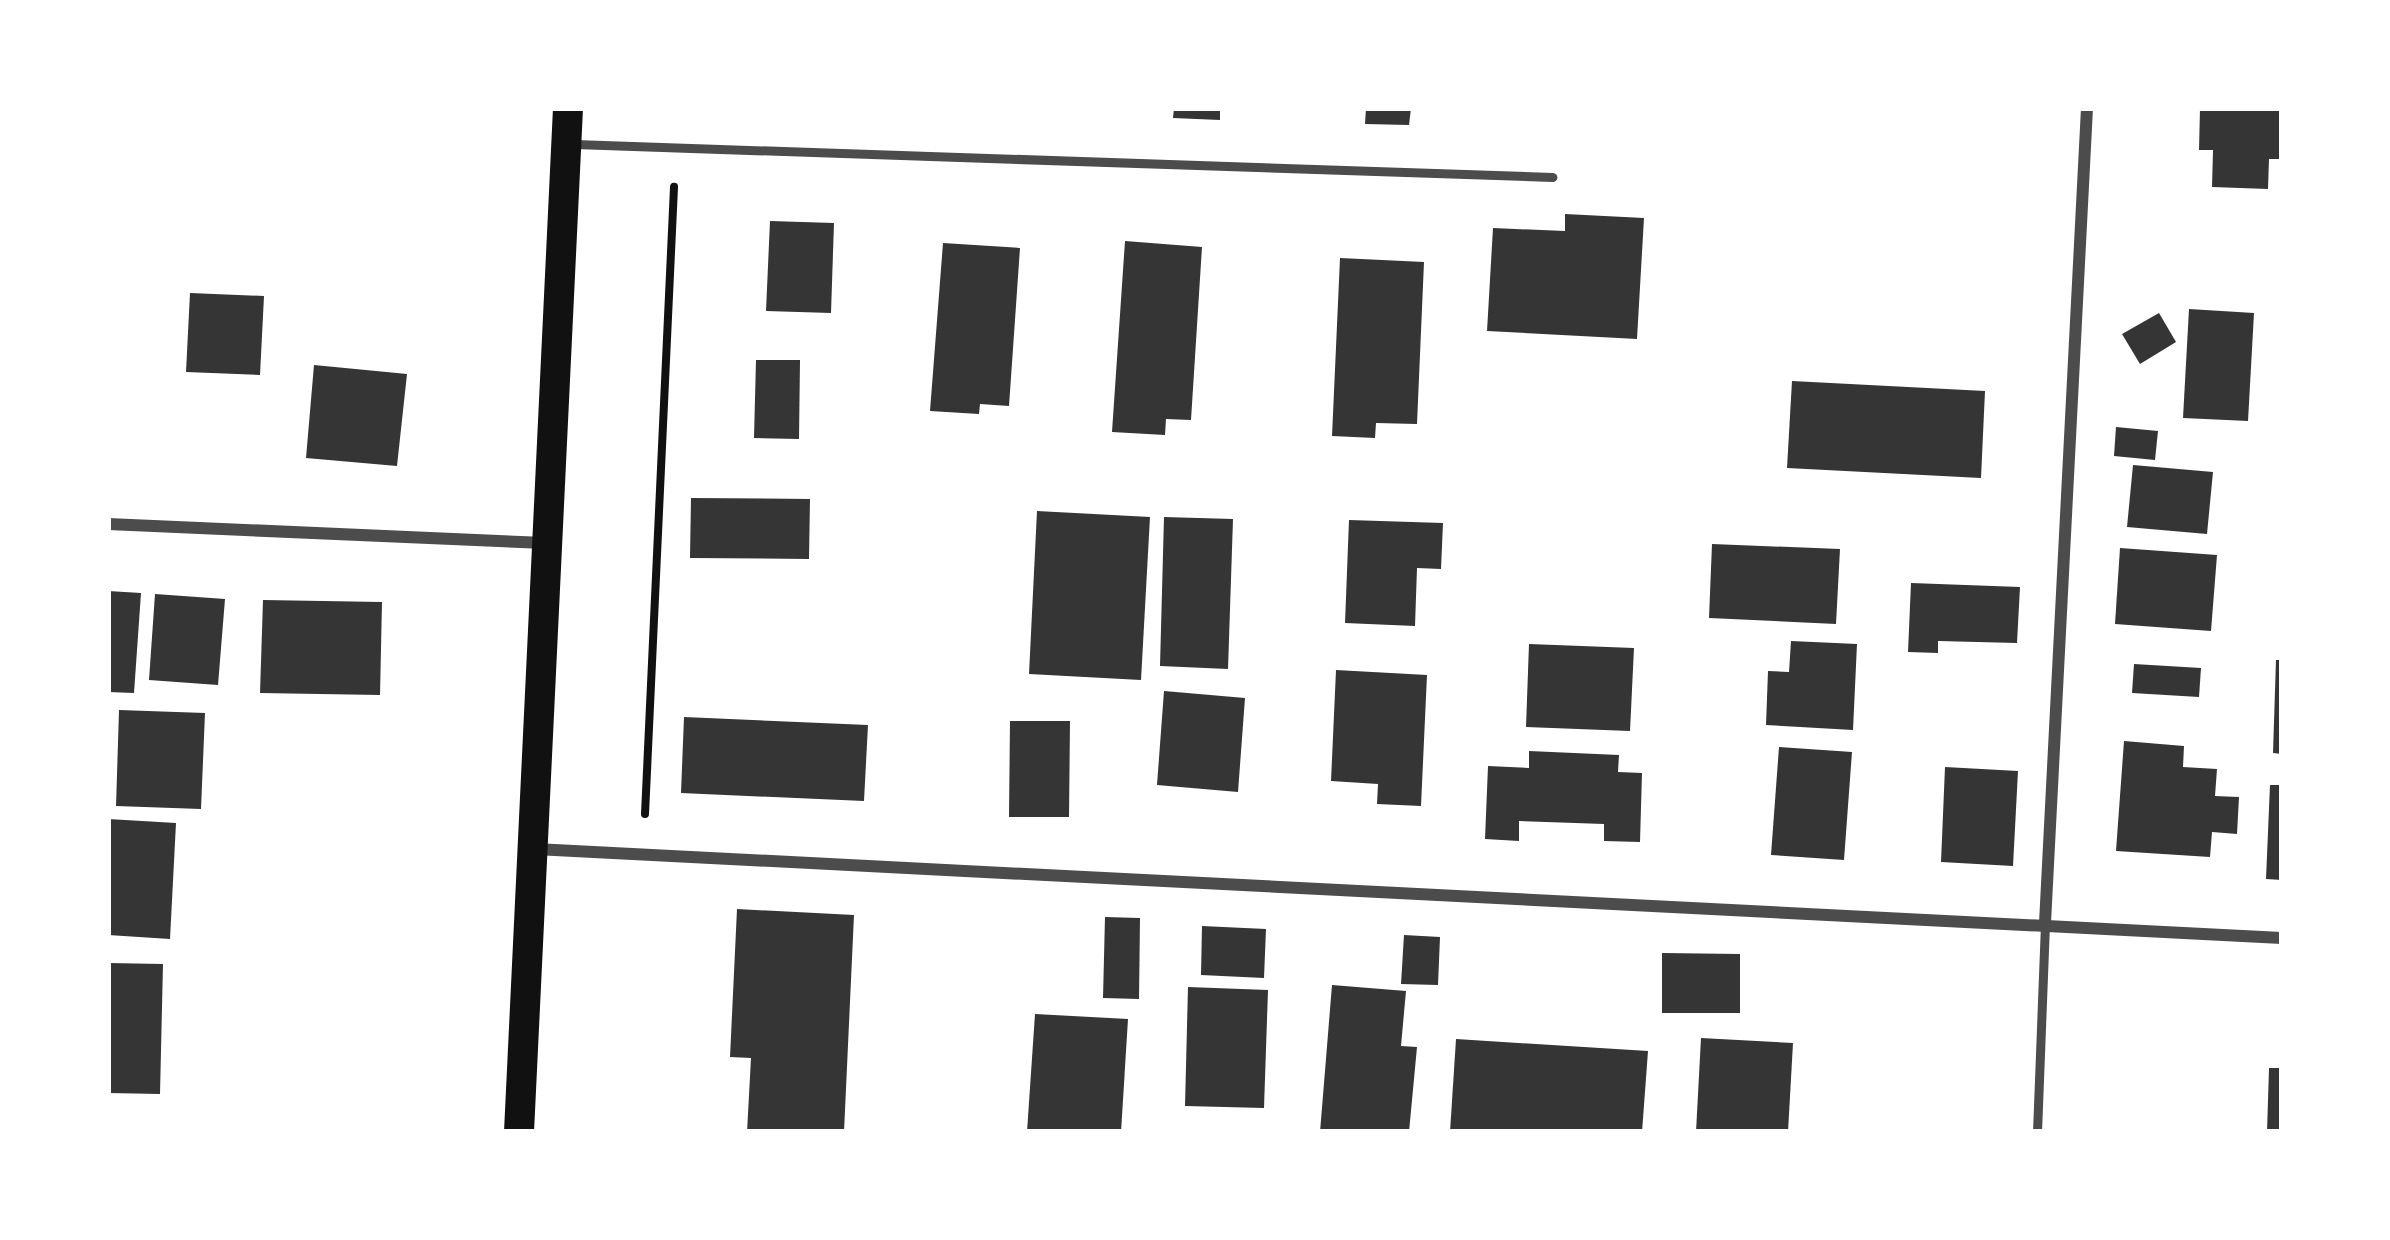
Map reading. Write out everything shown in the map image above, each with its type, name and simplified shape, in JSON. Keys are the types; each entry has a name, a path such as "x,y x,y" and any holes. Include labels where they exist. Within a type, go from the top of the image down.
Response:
{"main road":[{"path":"519,1132 568,108"}],"street":[{"path":"2045,923 2087,108"},
{"path":"108,524 448,544 547,543"},
{"path":"534,849 2282,938"}],"lane":[{"path":"567,143 1552,177"},
{"path":"2037,1132 2045,923"}],"path":[{"path":"643,856 675,147"}],"building":[{"path":"1174,108 1220,108 1220,120 1173,118"},
{"path":"1366,108 1411,108 1409,125 1365,124"},
{"path":"2200,108 2282,108 2282,159 2269,159 2268,189 2212,187 2213,150 2199,150"},
{"path":"1565,214 1644,218 1637,339 1487,331 1493,228 1565,231"},
{"path":"770,221 834,223 831,313 766,311"},
{"path":"1125,241 1202,247 1191,420 1166,419 1165,435 1112,432"},
{"path":"943,243 1020,248 1009,406 980,404 979,414 930,411"},
{"path":"1340,258 1424,262 1417,424 1376,423 1375,438 1332,436"},
{"path":"190,293 264,296 260,375 186,372"},
{"path":"2189,309 2254,313 2248,421 2183,418"},
{"path":"2159,313 2176,342 2140,364 2122,334"},
{"path":"756,360 800,360 799,439 754,438"},
{"path":"314,365 407,374 397,466 306,458"},
{"path":"1792,381 1985,391 1981,478 1787,468"},
{"path":"2116,427 2158,431 2155,460 2114,456"},
{"path":"2133,465 2213,472 2207,534 2127,527"},
{"path":"691,498 810,499 809,559 690,558"},
{"path":"1037,511 1150,517 1141,680 1029,674"},
{"path":"1164,517 1233,519 1228,669 1160,666"},
{"path":"1349,520 1443,523 1441,569 1417,568 1415,626 1345,623"},
{"path":"1712,544 1840,549 1836,624 1709,618"},
{"path":"2120,548 2217,555 2211,631 2115,624"},
{"path":"1911,583 2020,587 2017,643 1938,641 1938,653 1908,652"},
{"path":"108,591 141,593 134,693 108,692"},
{"path":"155,594 225,599 218,685 149,680"},
{"path":"263,600 382,602 380,695 260,693"},
{"path":"1791,641 1857,644 1853,730 1766,725 1768,671 1789,672"},
{"path":"1529,644 1634,648 1630,731 1526,727"},
{"path":"2276,660 2282,660 2282,754 2273,753"},
{"path":"2134,664 2201,668 2199,697 2132,693"},
{"path":"1336,670 1427,675 1421,806 1377,804 1378,784 1331,781"},
{"path":"1164,691 1245,698 1238,792 1157,785"},
{"path":"119,710 205,713 201,809 116,806"},
{"path":"684,717 868,725 864,801 681,793"},
{"path":"1010,721 1070,721 1069,817 1009,817"},
{"path":"2124,741 2184,746 2183,767 2217,769 2215,796 2239,797 2237,834 2212,832 2210,857 2116,851"},
{"path":"1779,747 1852,752 1844,860 1771,855"},
{"path":"1529,751 1619,755 1618,772 1642,773 1640,842 1604,841 1604,824 1519,821 1519,841 1485,839 1488,766 1529,768"},
{"path":"1945,767 2018,771 2013,866 1941,862"},
{"path":"2270,785 2282,785 2282,880 2266,879"},
{"path":"108,819 176,823 170,939 108,935"},
{"path":"737,909 854,915 844,1132 747,1132 751,1058 730,1057"},
{"path":"1105,917 1140,918 1139,999 1103,998"},
{"path":"1202,926 1266,929 1264,978 1201,975"},
{"path":"1404,935 1440,937 1438,985 1401,984"},
{"path":"1662,953 1740,954 1740,1013 1662,1013"},
{"path":"108,963 163,964 160,1094 108,1093"},
{"path":"1332,985 1406,991 1401,1046 1417,1047 1409,1132 1320,1132"},
{"path":"1188,987 1268,990 1264,1108 1185,1106"},
{"path":"1035,1014 1128,1019 1121,1132 1027,1132"},
{"path":"1701,1038 1793,1043 1788,1132 1696,1132"},
{"path":"1456,1039 1648,1051 1642,1132 1450,1132"},
{"path":"2269,1068 2282,1068 2282,1132 2267,1132"}]}
